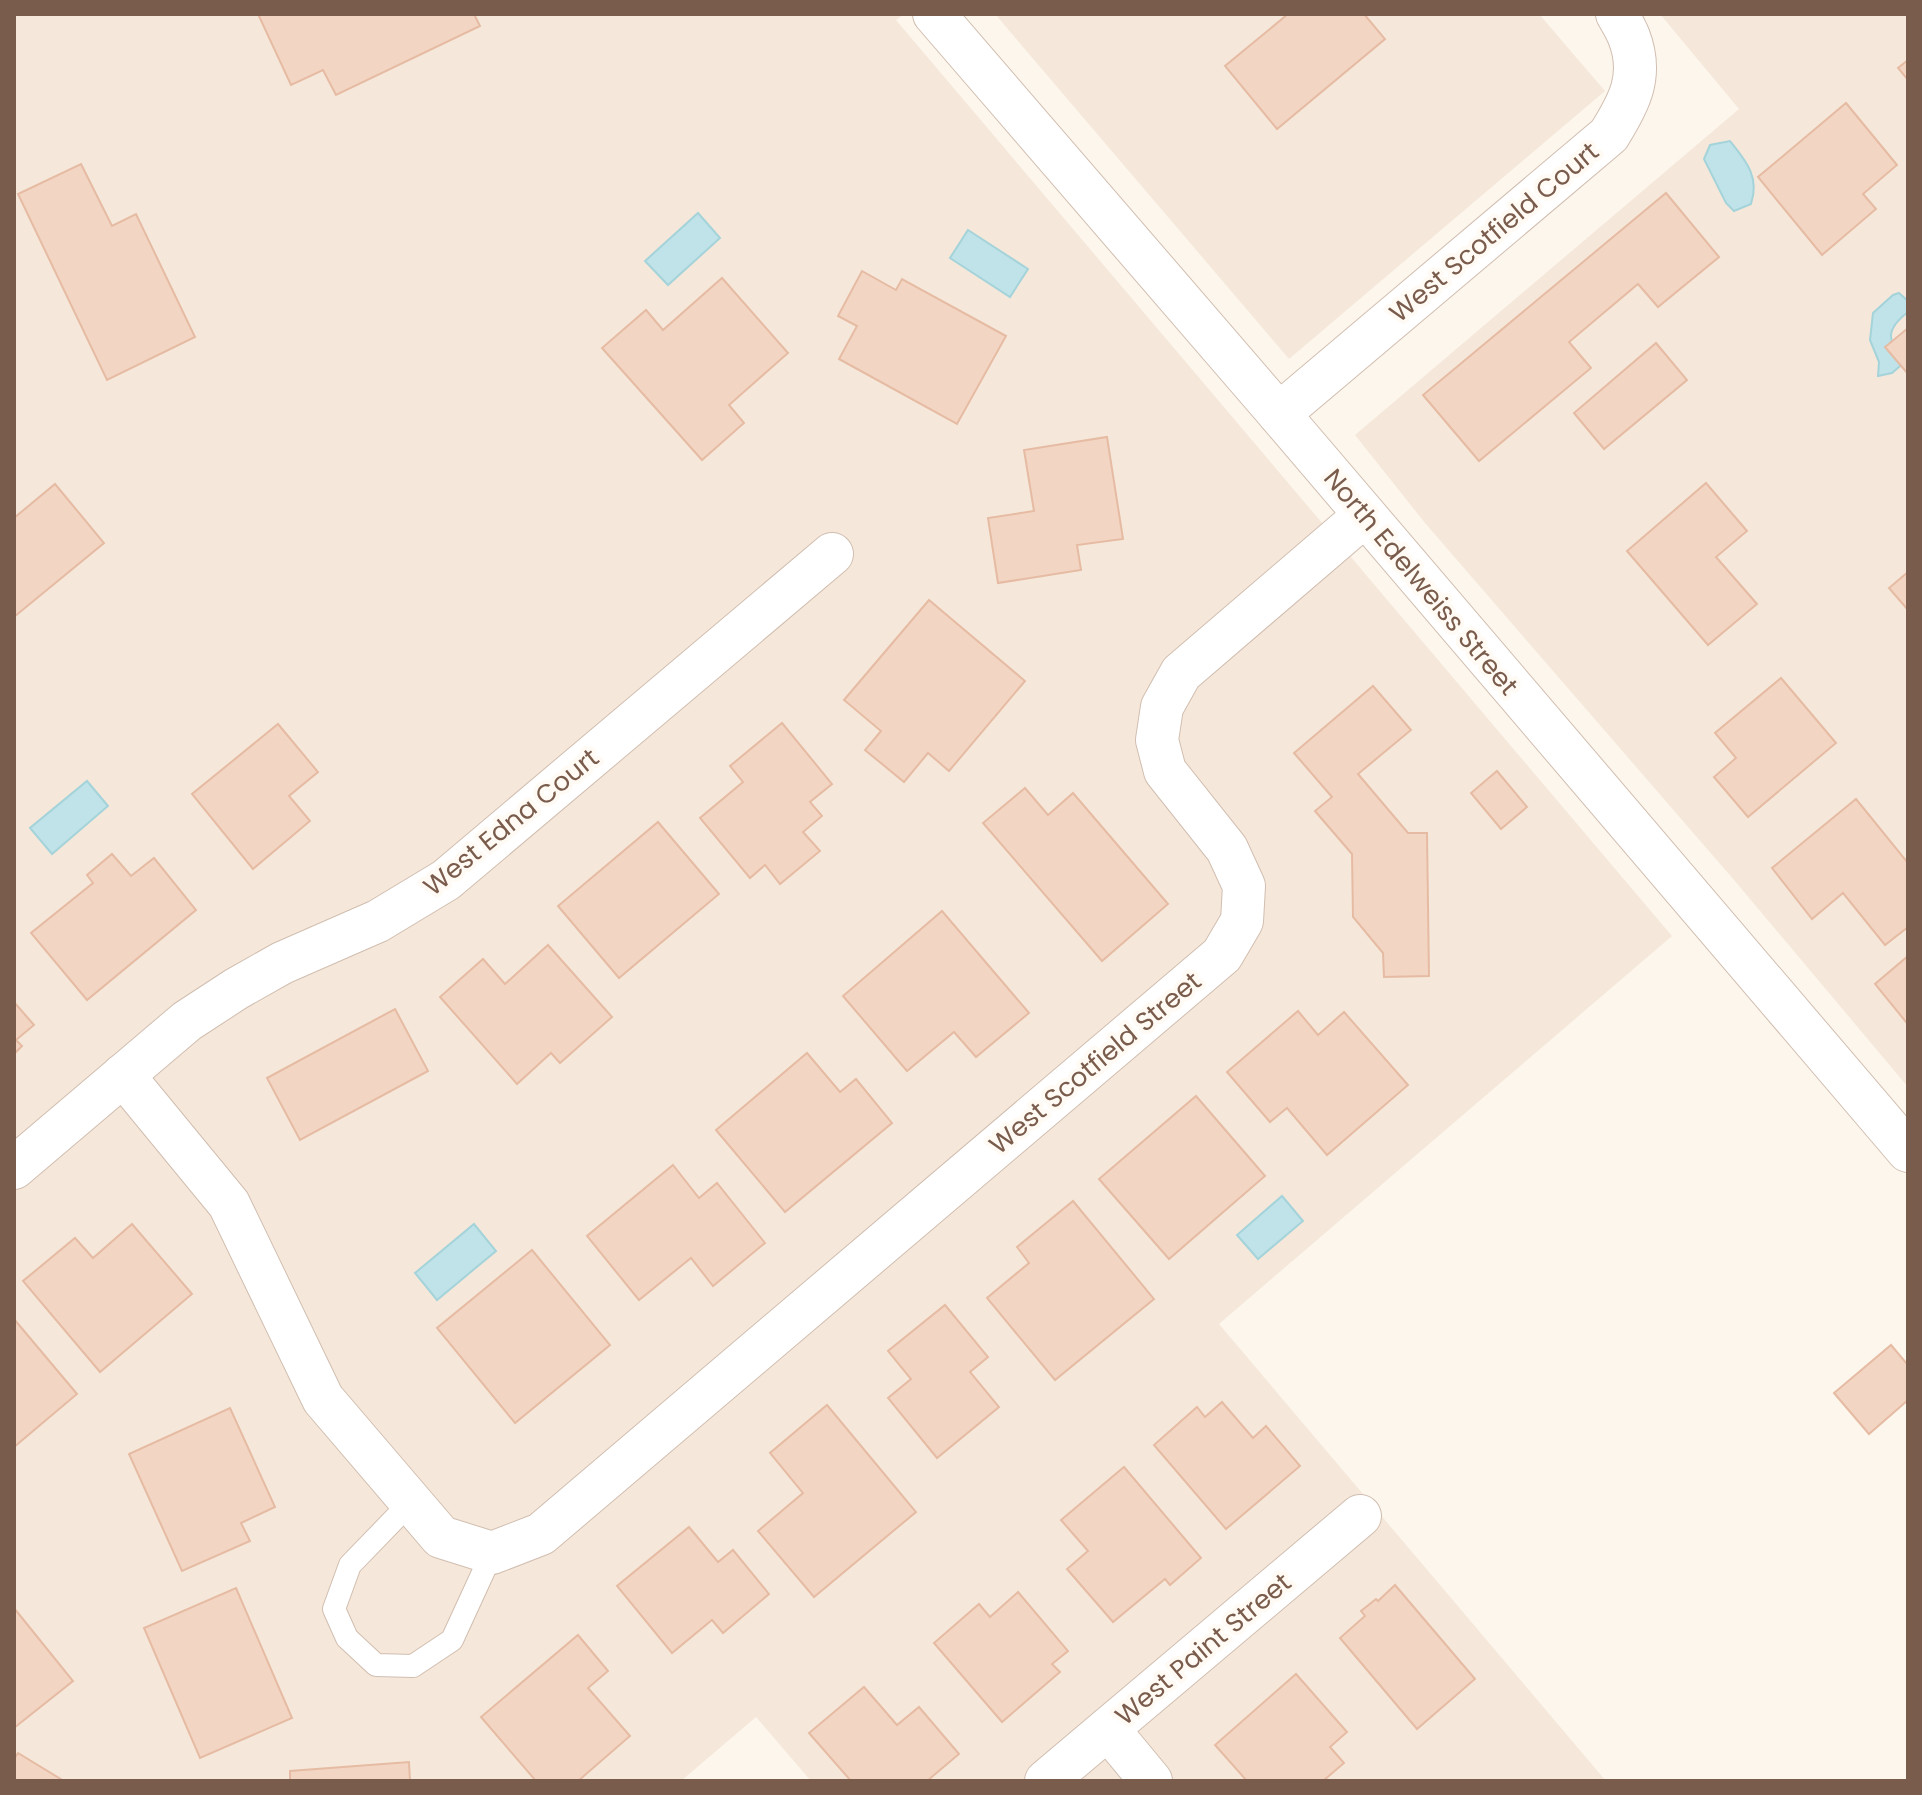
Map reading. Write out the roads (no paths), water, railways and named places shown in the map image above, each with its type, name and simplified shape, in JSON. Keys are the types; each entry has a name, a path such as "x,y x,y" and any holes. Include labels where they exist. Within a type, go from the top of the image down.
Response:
{"street":[{"name":"North Edelweiss Street","path":"934,14 1908,1151"},
{"name":"West Scotfield Court","path":"1279,414 1609,135 1628,104 1636,69 1630,38 1617,14"},
{"name":"West Scotfield Street","path":"492,1553 541,1534 1222,955 1242,921 1244,886 1227,849 1165,771 1157,740 1162,707 1181,673 1364,516"},
{"name":"West Edna Court","path":"14,1168 187,1021 282,963 378,921 446,880 832,554"},
{"path":"123,1075 229,1204 323,1399 441,1537 492,1553"},
{"name":"West Paint Street","path":"1046,1781 1360,1516"},
{"path":"1108,1729 1151,1781"}],"lane":[{"path":"411,1502 350,1565 334,1609 347,1638 376,1665 413,1666 452,1640 492,1553"}],"water":[{"path":"1730,141 1750,170 1754,186 1751,204 1734,211 1726,203 1704,159 1710,145"},
{"path":"698,213 720,238 668,285 645,261"},
{"path":"968,230 1028,269 1010,297 950,258"},
{"path":"1899,293 1908,301 1908,312 1895,324 1891,336 1895,347 1907,360 1892,373 1878,376 1879,362 1870,340 1873,313"},
{"path":"87,781 108,806 52,854 30,828"},
{"path":"1282,1196 1303,1221 1258,1259 1237,1235"},
{"path":"474,1224 496,1251 437,1300 415,1273"}]}
